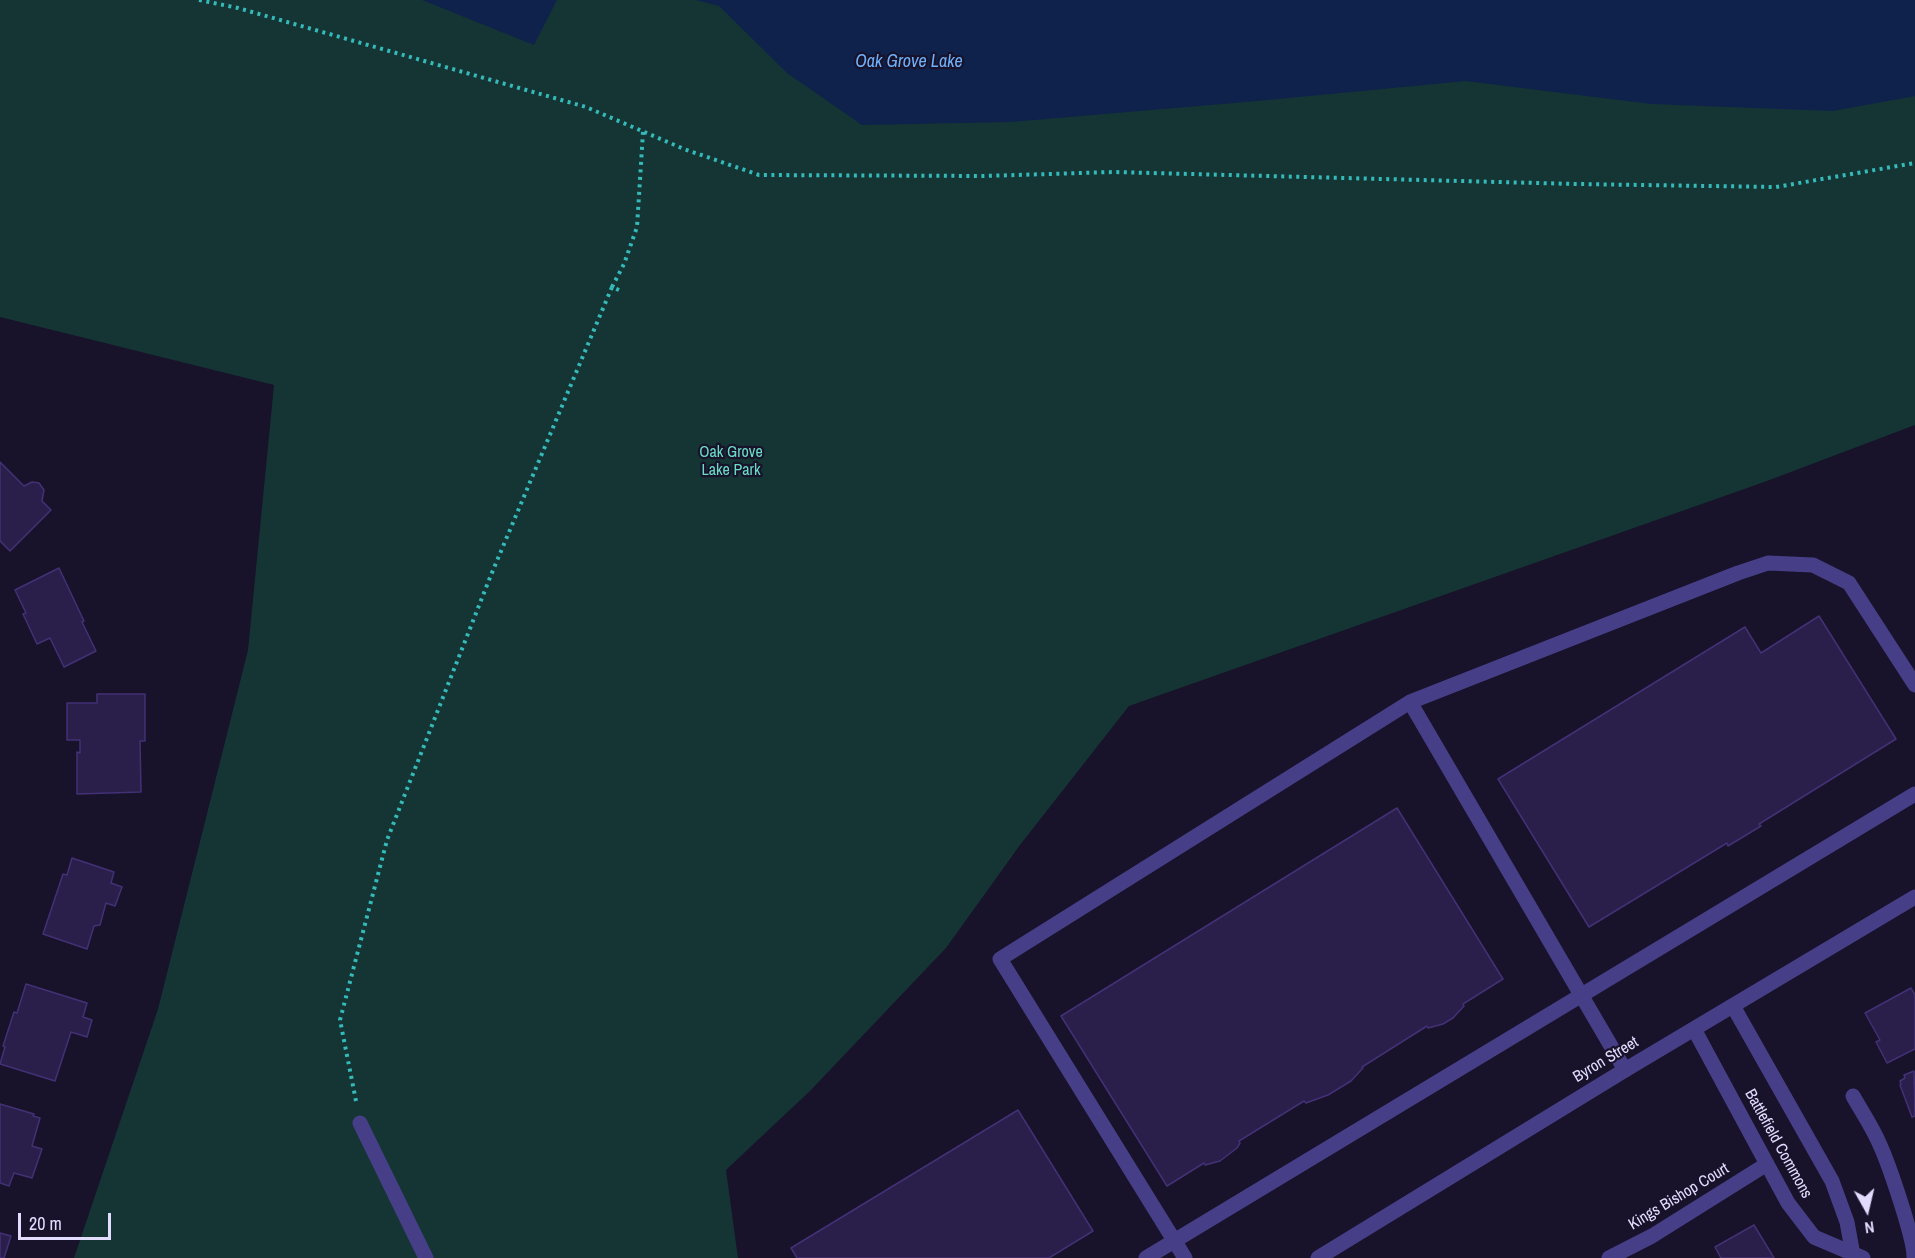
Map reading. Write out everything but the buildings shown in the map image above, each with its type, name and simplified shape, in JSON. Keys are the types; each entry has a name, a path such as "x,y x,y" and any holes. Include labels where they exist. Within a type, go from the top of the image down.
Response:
{"street":[{"path":"1185,1258 1000,959 1410,702 1768,563 1813,565 1849,583 1915,685"},
{"path":"1410,702 1625,1070"},
{"path":"1146,1258 1915,794"},
{"name":"Byron Street","path":"1318,1258 1625,1070 1915,897"},
{"name":"Battlefield Commons","path":"1732,1006 1832,1181 1858,1256"},
{"name":"Battlefield Commons","path":"1695,1029 1788,1203 1814,1237 1858,1256"},
{"path":"1853,1095 1880,1144 1910,1228 1914,1258"},
{"path":"360,1123 426,1258"},
{"name":"Kings Bishop Court","path":"1609,1258 1652,1236 1767,1164"}],"path":[{"path":"199,0 238,8 586,107 684,149 759,175 984,176 1113,172 1776,187 1915,163"},
{"path":"360,1123 340,1020 387,840 491,575 612,287 624,264 637,227 643,132"},
{"path":"612,287 619,290"}],"green space":[{"name":"Oak Grove Lake Park","path":"0,0 1915,0 1915,425 1767,481 1129,706 1020,845 946,948 810,1091 726,1170 738,1258 74,1258 158,1009 248,650 274,385 0,317"}],"water":[{"path":"422,0 557,0 534,45"},
{"name":"Oak Grove Lake","path":"696,0 1915,0 1915,96 1833,111 1651,104 1466,81 1011,122 862,125 787,73 719,6"}]}
